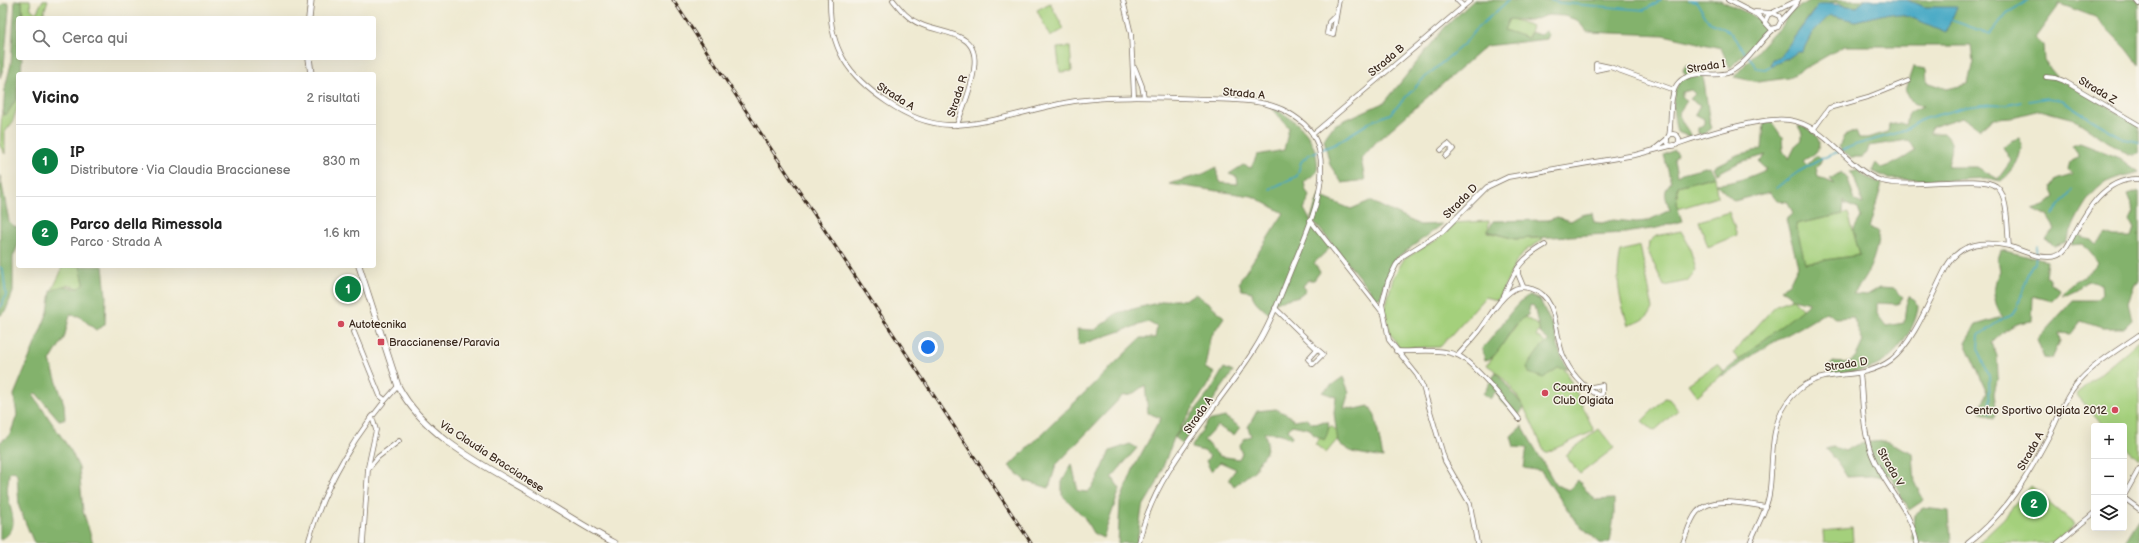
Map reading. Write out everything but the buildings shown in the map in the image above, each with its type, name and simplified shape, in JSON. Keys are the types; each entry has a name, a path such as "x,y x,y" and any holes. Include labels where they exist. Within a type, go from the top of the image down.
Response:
{"main road":[{"path":"309,16 311,0"},
{"path":"309,60 311,72"},
{"name":"Via Claudia Braccianese","path":"360,268 398,386 413,410 441,436 498,474 615,543"}],"street":[{"name":"Strada A","path":"830,0 831,21 837,48 846,64 859,81 890,104 912,116 933,123 957,124 1075,101 1144,97 1242,101 1267,104 1286,111 1300,121 1313,134 1319,151 1322,168 1320,183 1310,220 1275,308 1264,333 1250,357 1163,482 1147,517 1140,543"},
{"name":"Strada R","path":"893,0 913,20 924,26 957,35 970,46 973,54 974,69 957,124"},
{"path":"1123,0 1128,17 1134,66 1134,97"},
{"path":"1336,15 1339,0"},
{"path":"1457,0 1464,6"},
{"name":"Strada B","path":"1313,134 1470,0"},
{"path":"1728,0 1752,11 1774,29 1780,25 1781,20 1799,0"},
{"path":"1765,37 1768,15 1799,0"},
{"path":"2136,0 2139,4"},
{"path":"1752,11 1777,14 1781,20"},
{"name":"Strada I","path":"1674,90 1687,76 1729,72 1748,56 1774,29"},
{"path":"1134,66 1142,86 1144,97"},
{"path":"1610,67 1674,90 1669,110 1671,122 1678,136 1675,145 1668,143 1671,122"},
{"name":"Strada Z","path":"2046,77 2064,81 2139,125"},
{"path":"1813,130 1829,108 1868,97 1908,81"},
{"name":"Strada D","path":"1477,543 1472,508 1445,461 1423,387 1413,370 1396,351 1388,337 1383,312 1383,299 1388,281 1400,260 1408,253 1443,231 1476,197 1491,184 1508,177 1644,153 1695,138 1780,119 1797,122 1813,130 1868,174 1888,182 1920,184 1979,181 1993,184 2001,191 2004,200 2009,246"},
{"name":"Strada D","path":"1644,153 1659,147 1672,134 1695,138"},
{"path":"1441,150 1448,144 1453,149 1446,156"},
{"name":"Strada D","path":"1750,543 1766,507 1770,485 1775,428 1786,404 1798,389 1813,380 1830,375 1860,373 1883,365 1902,349 1911,336 1948,264 1955,255 1967,247 1977,244 1992,243 2009,246 2040,255 2056,256 2063,252 2090,207 2104,191 2119,182 2139,179"},
{"name":"Strada D","path":"1310,220 1383,312"},
{"path":"1458,355 1479,331 1503,297 1516,275 1519,265 1528,255 1545,245"},
{"path":"1516,275 1523,286 1538,291 1548,301 1553,311 1563,355 1577,379 1587,388"},
{"path":"1503,297 1511,291 1523,286"},
{"path":"1275,308 1317,349"},
{"path":"354,332 380,396 385,400"},
{"name":"Strada A","path":"1968,543 1995,518 2014,496 2040,453 2074,387 2091,371 2139,335"},
{"path":"1396,351 1442,352 1458,355 1468,362 1519,419"},
{"name":"Strada V","path":"1860,373 1870,450 1878,467 1905,510 1917,543"},
{"path":"308,543 322,501 372,417 398,386"},
{"path":"362,543 368,469 376,430 372,417"},
{"path":"368,469 378,456 399,441"},
{"path":"2125,495 2138,470"},
{"path":"2127,499 2139,509"},
{"path":"1683,543 1694,516 1707,505 1727,502 1766,507"},
{"path":"2058,543 2091,515"}],"green space":[{"path":"15,0 22,1 23,16 16,16 16,60 22,60 21,72 16,72 16,100 7,114 3,115 5,88 11,64"},
{"path":"20,0 30,0 31,9 36,13 43,0 48,0 43,16 23,16 22,1"},
{"path":"1474,0 1720,0 1762,20 1766,31 1730,68 1721,48 1664,35 1587,32 1577,20 1564,16 1548,15 1530,21 1509,19 1504,30 1528,38 1531,32 1540,35 1546,31 1549,34 1547,39 1486,46 1376,142 1361,159 1365,180 1342,183 1330,165 1324,139 1334,125 1385,102 1445,27"},
{"path":"1811,0 1865,0 1858,7 1846,6 1835,2 1814,10 1779,58 1772,59 1770,65 1787,59 1797,52 1802,52 1812,33 1830,15 1855,21 1889,13 1910,17 1947,31 1956,8 1924,7 1907,0 2139,0 2139,65 2127,49 2095,17 2060,4 2035,38 2043,45 2044,61 2058,78 2139,125 2139,153 2128,155 2074,119 2040,110 2012,117 1994,118 1979,129 1963,117 1932,127 1930,133 1944,133 1948,137 1952,145 1952,149 1948,167 1977,167 1998,179 2011,161 2003,147 2010,141 2019,138 2022,144 2017,161 2010,173 2001,181 1986,178 1949,180 1889,179 1872,171 1876,163 1881,168 1898,162 1915,151 1908,140 1869,146 1867,153 1862,157 1850,157 1839,147 1844,136 1856,131 1859,138 1867,138 1888,132 1889,125 1900,123 1906,125 1909,112 1923,106 1912,103 1905,90 1913,67 1926,69 1927,82 1947,89 1968,84 1973,61 1971,46 1844,46 1788,78 1758,82 1734,77 1773,33 1783,25 1787,14"},
{"path":"4,3 9,3 9,10 4,66 0,78 0,7"},
{"path":"1050,3 1064,29 1050,37 1037,10"},
{"path":"1509,18 1532,26 1528,38 1504,30"},
{"path":"1070,47 1072,71 1060,72 1057,48"},
{"path":"1686,65 1695,65 1701,71 1712,128 1703,135 1698,133 1698,128 1704,124 1704,119 1695,114 1700,105 1690,99 1695,94 1691,90 1682,92 1682,96 1687,101 1678,114 1691,137 1677,132 1673,109 1676,87 1686,76 1683,70"},
{"path":"16,99 16,112 12,123 5,132 5,154 0,146 2,111 3,115"},
{"path":"1272,108 1299,125 1311,141 1317,161 1317,172 1304,182 1306,191 1310,196 1304,209 1310,220 1331,247 1314,263 1320,272 1314,280 1308,280 1303,286 1306,290 1299,296 1275,302 1271,310 1267,312 1255,301 1252,292 1242,290 1239,282 1284,213 1252,196 1169,184 1203,174 1217,167 1217,175 1221,183 1238,184 1237,177 1229,174 1243,165 1251,168 1257,155 1284,150 1289,128"},
{"path":"1771,121 1782,137 1783,151 1789,159 1796,145 1802,140 1802,133 1798,126 1815,134 1818,138 1819,147 1815,153 1803,161 1807,165 1817,155 1822,161 1816,167 1818,177 1835,184 1830,179 1841,172 1848,179 1855,201 1863,204 1855,179 1849,173 1858,170 1864,176 1882,184 1869,228 1879,231 1874,257 1868,272 1853,294 1867,295 1879,288 1895,289 1903,297 1898,304 1877,303 1877,314 1886,326 1904,323 1906,305 1909,296 1918,305 1914,322 1904,340 1891,355 1876,366 1859,371 1830,375 1828,368 1833,362 1845,363 1853,359 1863,341 1853,317 1835,318 1826,312 1762,349 1729,373 1719,376 1810,303 1793,299 1781,289 1789,284 1798,266 1786,219 1793,213 1788,202 1777,201 1770,192 1734,201 1716,184 1728,183 1742,179 1767,169 1759,162 1766,155 1740,162 1716,174 1713,167 1737,155 1762,149 1764,122","holes":["1844,200 1845,204 1858,209 1861,217 1853,231 1860,255 1805,263 1796,224 1843,214"]},
{"path":"2080,143 2119,158 2138,172 2111,180 2095,191 2083,207 2065,243 2054,247 2046,239 2055,229 2047,216 2033,209 2045,205 2055,197 2051,188 2056,180 2072,175 2068,169 2070,162 2080,157 2072,146"},
{"path":"1674,150 1677,154 1674,160 1677,176 1682,173 1709,166 1715,176 1678,186 1676,203 1682,221 1657,228 1625,233 1515,239 1488,231 1493,221 1548,220 1557,217 1571,221 1581,215 1592,213 1594,222 1602,223 1612,220 1636,222 1647,221 1670,210 1666,199 1666,189 1671,182 1664,155"},
{"path":"0,175 9,221 16,226 16,250 13,257 13,292 6,310 0,316"},
{"path":"1715,176 1717,197 1678,209 1676,203 1678,186"},
{"path":"2139,191 2139,283 2135,283 2128,302 2132,320 2124,328 2102,328 2081,321 2071,334 2059,333 2060,341 2052,359 2044,358 2037,340 2073,300 2096,300 2102,294 2101,284 2087,281 2077,289 2062,296 2070,285 2089,272 2098,262 2083,244 2070,245 2076,234 2090,239 2096,245 2106,234 2115,237 2131,237 2134,228 2130,220 2134,212 2127,195"},
{"path":"1319,196 1351,209 1370,201 1420,225 1443,224 1395,259 1380,298 1376,298 1311,218"},
{"path":"1729,212 1737,235 1708,247 1699,221"},
{"path":"1848,213 1860,255 1804,263 1796,224"},
{"path":"1489,221 1488,232 1515,239 1541,238 1543,240 1526,250 1515,264 1498,300 1485,297 1440,347 1399,348 1390,332 1385,309 1393,278 1404,259 1443,236 1452,223"},
{"path":"1681,231 1689,245 1696,270 1687,281 1664,286 1648,251 1649,242 1656,236"},
{"path":"1640,246 1653,309 1642,320 1628,325 1622,306 1619,288 1619,261 1621,251"},
{"path":"2001,250 2047,261 2045,276 2048,277 2050,284 2058,288 2060,291 2052,301 2033,296 2032,321 2015,325 2001,334 1992,343 1997,356 1998,376 1994,393 1997,412 1994,419 1980,412 1987,392 1965,343 1976,325 2002,317 1995,300 1997,276 2000,271 1998,259"},
{"path":"62,268 80,268 84,283 79,288 67,285 51,292"},
{"path":"80,268 103,268 106,296 105,324 96,330 79,316 70,315 64,338 50,361 64,404 65,419 59,420 36,393 33,395 71,451 79,468 83,511 93,543 34,543 19,507 17,474 14,471 9,473 7,490 13,526 11,531 0,540 0,442 10,435 17,415 14,395 48,312 51,292 63,286 79,288 84,283"},
{"path":"1195,294 1210,304 1224,317 1210,338 1205,368 1215,373 1174,438 1156,485 1142,508 1137,543 1118,543 1120,502 1134,467 1161,418 1148,413 1145,385 1131,395 1122,396 1056,465 1049,488 1025,481 1009,466 1141,338 1155,338 1157,327 1148,322 1079,345 1077,329 1095,330 1117,313 1173,299 1184,300"},
{"path":"1529,295 1540,300 1555,332 1559,351 1568,369 1558,368 1543,378 1529,373 1527,367 1541,347 1549,341 1540,333 1534,306 1530,305 1528,315 1521,319 1515,326 1496,354 1485,360 1482,348 1494,335 1510,313"},
{"path":"1793,299 1803,310 1739,360 1733,353 1776,305"},
{"name":"Country Club Olgiata","path":"1523,316 1541,327 1536,336 1545,343 1562,365 1594,431 1545,453 1529,417 1515,393 1498,373 1487,365"},
{"name":"Centro Sportivo Olgiata 2012","path":"2139,341 2139,459 2127,448 2127,423 2101,423 2076,394"},
{"path":"1717,364 1724,372 1697,396 1688,384"},
{"path":"1224,368 1233,372 1182,445 1175,437 1211,390"},
{"path":"1496,372 1524,407 1519,415 1501,402 1496,391 1490,399 1483,394"},
{"path":"1343,377 1349,392 1344,408 1356,409 1369,406 1375,416 1383,458 1352,452 1338,443 1334,413 1336,397 1322,392"},
{"path":"1665,398 1669,399 1678,410 1654,431 1642,421"},
{"path":"1276,409 1294,420 1307,418 1311,423 1328,422 1327,434 1324,440 1313,434 1310,429 1292,425 1288,430 1292,435 1291,439 1282,434 1264,432 1267,441 1266,452 1255,470 1234,486 1229,479 1236,469 1220,462 1211,471 1206,461 1210,456 1204,451 1191,448 1208,421 1225,417 1240,427 1234,435 1217,426 1204,440 1219,456 1239,459 1242,453 1239,446 1245,438 1251,436 1248,427 1257,411"},
{"path":"1331,426 1341,435 1326,453 1315,444"},
{"path":"1522,426 1556,485 1569,490 1578,480 1596,500 1614,499 1614,515 1610,543 1600,543 1576,522 1541,471 1524,468 1527,448 1514,447 1511,436"},
{"path":"1599,429 1614,448 1580,474 1565,455"},
{"path":"1886,441 1913,453 1915,484 1924,500 1909,510 1890,475 1847,477 1826,449 1833,447 1845,451 1860,444"},
{"path":"1130,444 1137,448 1112,477 1120,489 1103,538 1093,533 1084,517 1062,495 1062,482 1072,464 1078,491 1088,492 1098,477 1110,451"},
{"path":"2030,486 2075,524 2074,526 2056,543 1978,543 2004,518"},
{"path":"1923,508 1949,511 1951,543 1916,543 1912,539 1914,515"},
{"path":"2139,519 2139,543 2124,543"},
{"path":"1852,528 1853,542 1824,543 1823,531"}],"water":[{"path":"1865,0 1907,0 1924,7 1957,7 1946,32 1910,17 1889,13 1855,21 1830,15 1812,33 1802,52 1797,52 1787,59 1770,66 1772,59 1779,58 1819,4 1857,7"}],"waterway":[{"path":"1270,189 1297,176 1301,162 1308,155 1335,144 1372,121 1390,114 1421,81 1465,43 1475,30 1509,0"},
{"path":"1550,0 1560,3 1644,10 1661,0"},
{"path":"1689,0 1696,1 1709,22 1729,31 1757,68 1765,69 1770,66"},
{"path":"1951,20 1990,34 2007,13 2029,0"},
{"path":"2029,101 2047,98 2062,100 2125,139 2139,142"},
{"path":"1776,188 1798,172 1823,158 1855,145 1901,132 1923,119 1966,107 1992,104 2008,105 2021,102"},
{"path":"2052,215 2073,190"},
{"path":"1990,414 1989,376 1978,348 1979,335 2004,318 2012,315 2017,308 2030,270 2035,264 2037,246"},
{"path":"0,267 3,270 6,295 0,308"}],"railway":[{"path":"673,0 1031,543"}],"place":[{"name":"IP","path":"348,289"},
{"name":"Autotecnika","path":"341,324"},
{"name":"Braccianense/Paravia","path":"381,342"},
{"name":"Country Club Olgiata","path":"1545,393"},
{"name":"Centro Sportivo Olgiata 2012","path":"2115,410"},
{"name":"Parco della Rimessola","path":"2034,504"}]}
